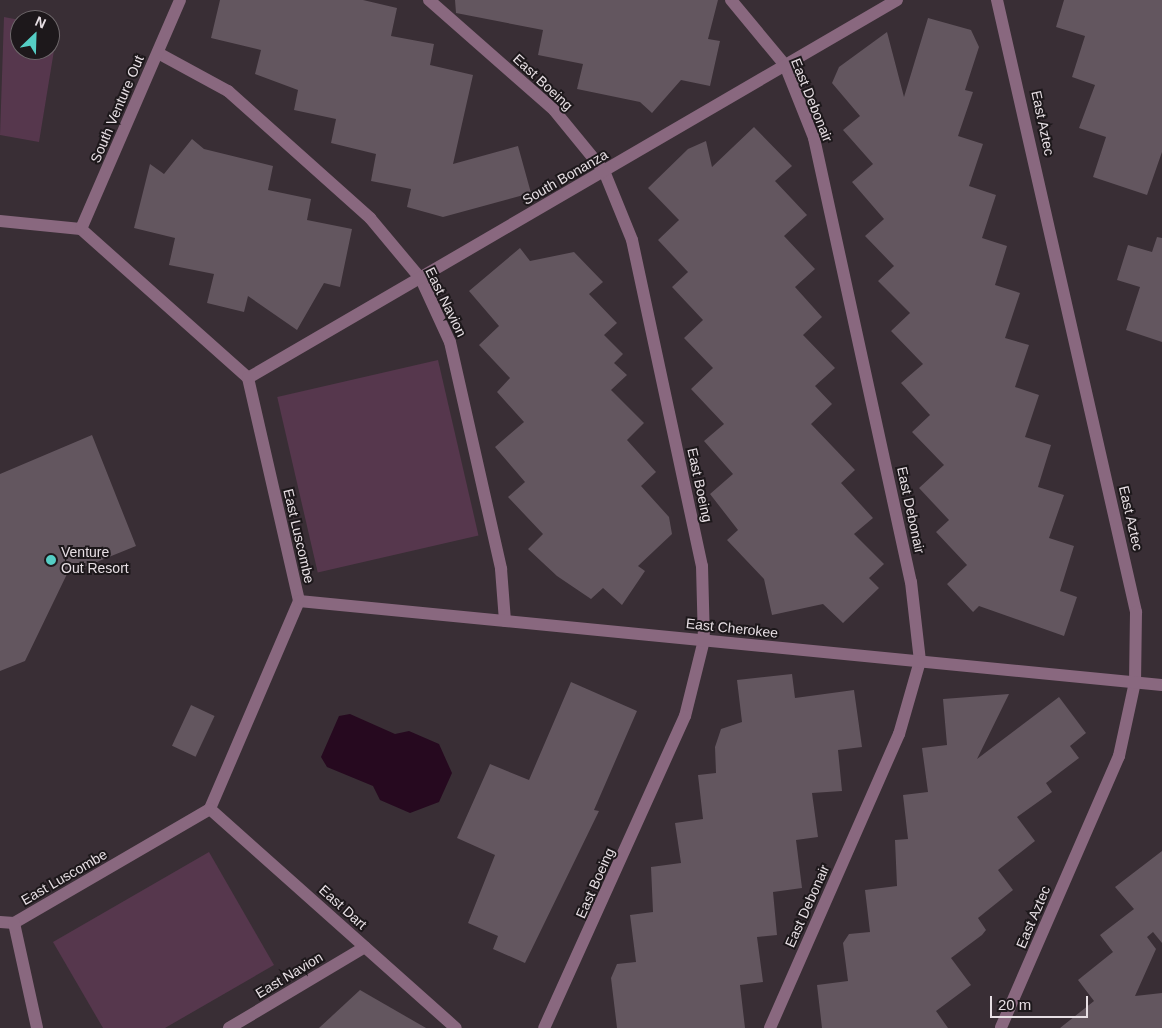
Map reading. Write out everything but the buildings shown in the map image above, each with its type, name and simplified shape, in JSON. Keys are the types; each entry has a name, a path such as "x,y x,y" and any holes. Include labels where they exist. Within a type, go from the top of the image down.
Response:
{"lane":[{"name":"South Venture Out","path":"81,229 180,0"},
{"name":"East Boeing","path":"429,0 554,110 604,171 632,240 700,556 704,640 685,716 544,1028"},
{"name":"East Debonair","path":"731,0 785,65 814,138 911,582 920,661 899,734 770,1028"},
{"name":"South Bonanza","path":"248,378 421,279 897,0"},
{"name":"East Aztec","path":"997,0 1136,612 1135,682 1119,756 1001,1028"},
{"name":"East Navion","path":"158,53 228,91 370,218 421,279 450,342 501,569 505,621"},
{"path":"0,221 81,229 248,378"},
{"name":"East Luscombe","path":"0,922 14,923 210,809 299,601 248,378"},
{"name":"East Cherokee","path":"299,601 1162,685"},
{"name":"East Dart","path":"210,809 456,1028"},
{"path":"14,923 37,1028"},
{"name":"East Navion","path":"229,1028 365,947"}],"shaded area":[{"path":"4,17 10,18 10,60 52,60 39,142 0,135"},
{"path":"438,360 478,535 318,573 277,397"},
{"path":"350,714 395,734 409,731 439,744 452,773 439,802 410,813 380,800 373,786 327,767 321,757 339,716"},
{"path":"209,852 274,965 165,1028 103,1028 53,942"}],"place":[{"name":"Venture Out Resort","path":"51,560"}]}
